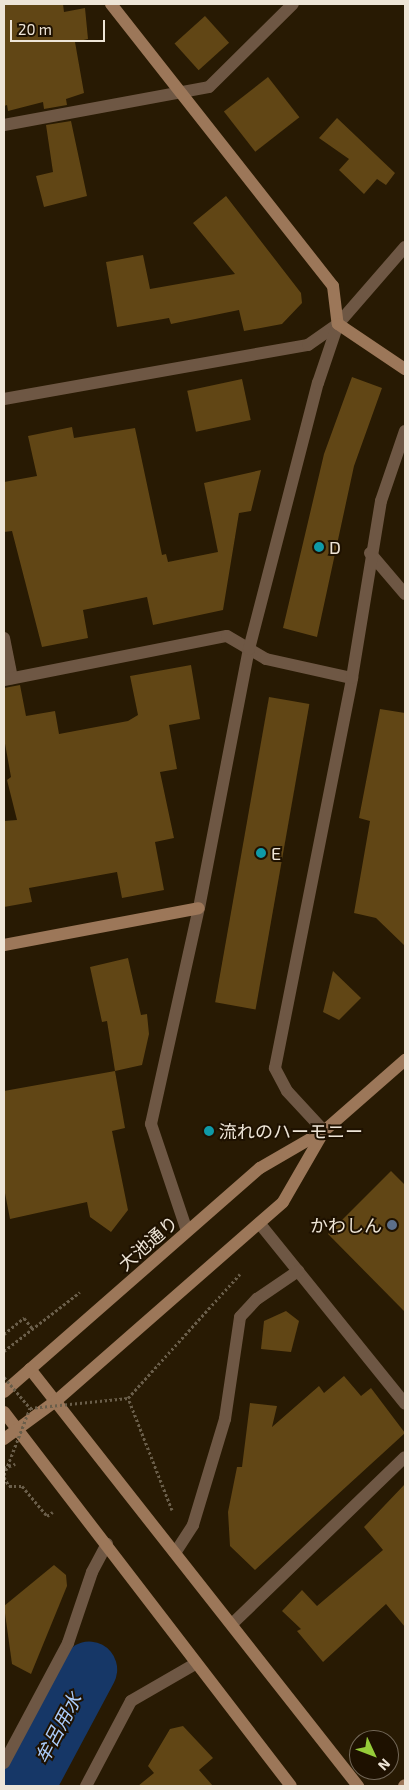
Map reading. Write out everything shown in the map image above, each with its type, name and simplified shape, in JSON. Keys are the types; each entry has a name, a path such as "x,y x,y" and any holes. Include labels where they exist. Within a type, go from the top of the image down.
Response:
{"street":[{"path":"111,4 333,286 338,324 317,389 249,649 199,908 151,1124 187,1231"},
{"path":"4,125 209,87 293,4"},
{"path":"4,399 308,345 338,324 405,247"},
{"path":"338,324 405,369"},
{"path":"324,1131 287,1091 274,1068 352,678 370,553 381,501 405,431"},
{"path":"370,553 405,594"},
{"path":"4,638 8,679 227,636 266,659 352,678"},
{"path":"4,944 199,908"},
{"path":"4,1439 57,1400 260,1224 283,1202 324,1131 405,1060"},
{"name":"大池通り","path":"4,1392 260,1168 324,1131"},
{"path":"260,1224 405,1404"},
{"path":"175,1553 193,1526 224,1419 240,1317 257,1298 298,1271"},
{"path":"30,1369 57,1400 358,1786"},
{"path":"4,1412 107,1544 195,1664 291,1786"},
{"path":"232,1624 405,1457"},
{"path":"4,1763 68,1643 92,1572 107,1544"},
{"path":"86,1786 131,1701 195,1664"}],"path":[{"path":"30,1408 128,1398 240,1274"},
{"path":"4,1352 32,1328 88,1287"},
{"path":"4,1334 24,1318 32,1328"},
{"path":"4,1377 30,1408"},
{"path":"128,1398 172,1511"},
{"path":"30,1408 4,1476 9,1486 22,1486 47,1516 59,1507"}],"building":[{"path":"4,4 63,4 64,12 85,8 88,39 75,42 84,93 66,99 67,105 44,109 43,102 8,111 7,105 4,106"},
{"path":"205,16 229,43 199,70 175,43"},
{"path":"268,77 299,117 255,152 224,111"},
{"path":"337,118 395,173 386,185 377,179 364,194 339,170 349,159 319,138"},
{"path":"71,121 87,196 44,207 36,176 53,172 46,125"},
{"path":"226,196 301,293 302,303 282,324 244,331 239,310 171,324 169,318 117,327 106,262 143,255 150,289 235,274 193,223"},
{"name":"D","path":"352,377 382,388 354,466 317,637 283,628 324,454"},
{"path":"242,379 251,420 196,432 187,391"},
{"path":"72,427 74,438 135,428 162,555 166,554 168,562 218,552 204,483 261,470 251,511 239,513 223,610 153,625 147,597 83,610 88,638 42,647 12,531 4,532 4,482 37,476 28,436"},
{"path":"191,665 200,719 169,725 177,769 160,772 174,838 155,842 164,890 122,898 117,872 29,888 32,902 4,907 4,821 17,820 7,780 11,777 4,738 4,688 20,685 26,716 55,711 59,734 128,721 138,715 130,676"},
{"name":"E","path":"269,697 309,704 256,1009 215,1002"},
{"path":"380,709 405,713 405,946 376,918 354,913 370,821 359,818"},
{"path":"128,958 141,1015 147,1014 149,1034 142,1065 115,1071 107,1021 102,1022 90,967"},
{"path":"333,971 361,998 339,1020 323,1012"},
{"path":"115,1071 125,1128 112,1131 128,1210 111,1232 90,1217 87,1202 10,1219 4,1188 4,1091"},
{"path":"391,1171 405,1185 405,1312 328,1234"},
{"path":"286,1311 299,1321 291,1352 261,1349 264,1321"},
{"path":"344,1376 361,1396 371,1388 405,1433 255,1570 230,1546 228,1512 237,1467 242,1467 250,1403 277,1406 272,1427 319,1386 324,1393"},
{"path":"405,1484 405,1627 386,1604 323,1662 297,1631 301,1629 282,1611 302,1590 317,1606 383,1550 364,1527"},
{"path":"54,1565 66,1575 67,1586 31,1674 12,1664 4,1606"},
{"path":"183,1726 213,1758 199,1770 213,1786 138,1786 154,1773 148,1766 170,1729"}],"waterway":[{"name":"牟呂用水","path":"27,1786 89,1670"}],"place":[{"name":"D","path":"319,547"},
{"name":"E","path":"261,853"},
{"name":"流れのハーモニー","path":"209,1131"},
{"name":"かわしん","path":"392,1225"}]}
